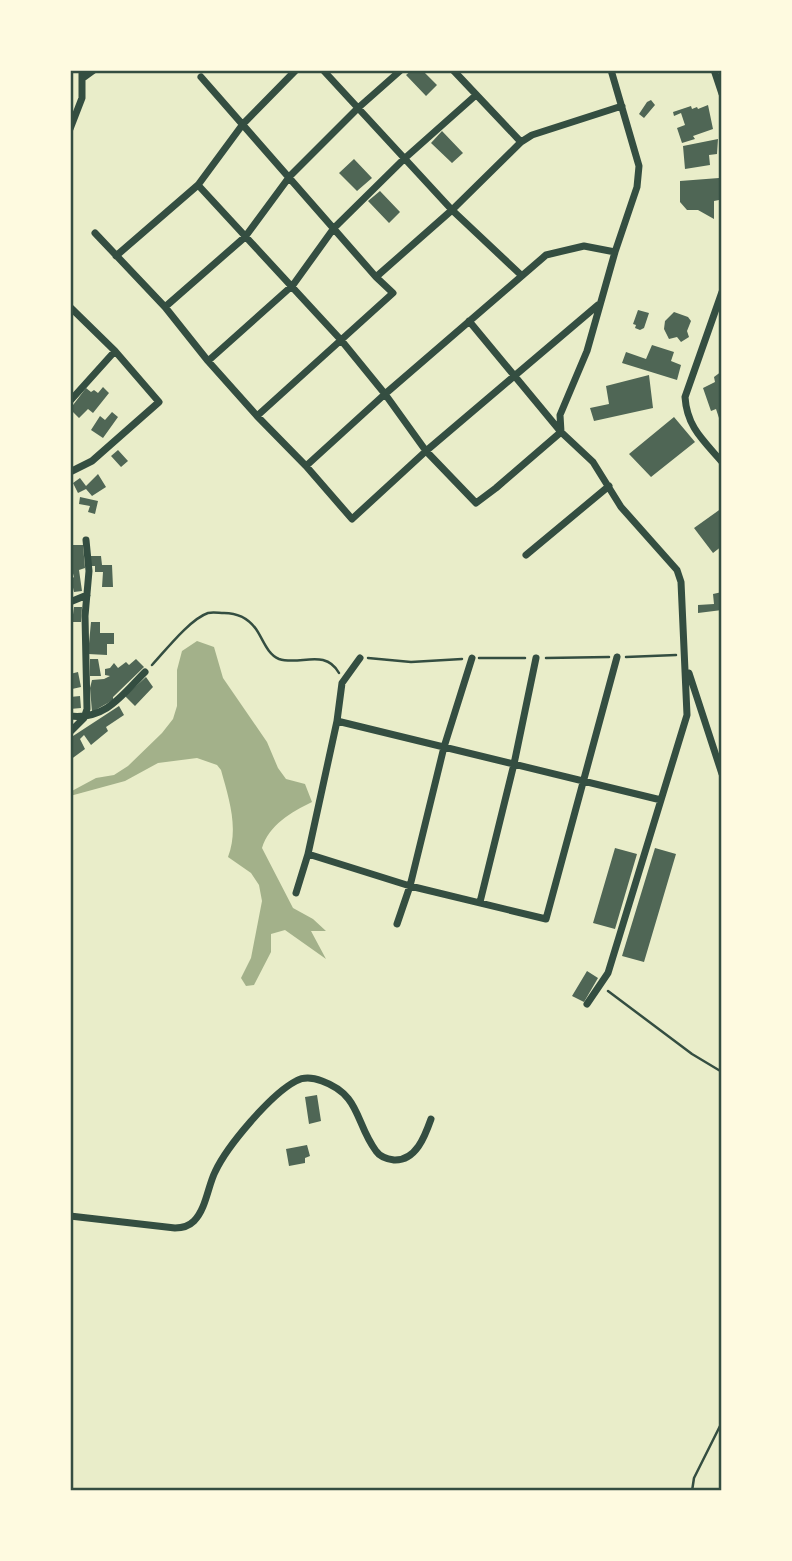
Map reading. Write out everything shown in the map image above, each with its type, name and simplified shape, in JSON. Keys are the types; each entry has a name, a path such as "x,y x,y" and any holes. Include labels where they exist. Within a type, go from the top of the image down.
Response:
{"street":[{"path":"70,129 82,98 82,74 94,70"},
{"path":"116,256 198,185 243,124 296,70"},
{"path":"323,70 452,210 521,275"},
{"path":"164,307 245,237 290,176 358,108 401,70"},
{"path":"453,70 521,142"},
{"path":"561,432 560,415 587,351 599,304 637,187 639,166 611,70"},
{"path":"714,70 722,94"},
{"path":"201,77 393,293 257,416"},
{"path":"208,360 293,285 334,228 404,159 477,95"},
{"path":"376,277 452,210 521,142 532,135 622,106"},
{"path":"198,185 341,340 426,451 475,503 561,432"},
{"path":"95,233 352,519 426,451 599,304"},
{"path":"306,466 384,394 546,255 584,246 615,252"},
{"path":"722,292 718,316 685,397 686,413 691,426 722,462"},
{"path":"70,472 92,461 159,402 115,351 71,312"},
{"path":"469,321 561,432 593,462 621,507 677,570 681,582 687,715 608,973 587,1004"},
{"path":"70,401 115,351"},
{"path":"526,555 608,486"},
{"path":"70,732 84,718 87,709 85,646 89,571 86,540"},
{"path":"70,601 87,595"},
{"path":"296,893 308,854 337,721 342,683 360,657"},
{"path":"308,854 410,886 546,919 617,657"},
{"path":"397,924 410,886 444,747 472,658"},
{"path":"480,902 514,764 536,659"},
{"path":"686,665 722,774"},
{"path":"70,716 94,716 113,705 145,672"},
{"path":"337,721 662,800"},
{"path":"70,1216 175,1228 188,1225 199,1215 225,1152 268,1105 296,1081 305,1078 331,1084 346,1095 354,1105 376,1151 382,1157 399,1160 408,1157 424,1137 431,1119"}],"path":[{"path":"145,672 197,619 210,612 234,613 248,619 268,651 278,659 311,658 327,661 337,669 342,683"},
{"path":"360,657 411,662 472,658 536,659 686,654"},
{"path":"600,985 629,1004 692,1054 722,1072"},
{"path":"692,1491 694,1478 722,1422"}],"shaded area":[{"path":"197,641 214,647 223,678 267,742 278,768 286,779 305,784 312,802 275,826 262,848 293,908 313,919 326,931 311,931 326,959 285,930 271,934 271,952 254,985 246,986 241,978 251,958 262,901 259,885 251,873 228,857 233,835 232,814 221,770 217,765 197,758 158,763 125,781 70,796 70,792 96,778 114,775 128,766 162,733 173,719 177,706 177,670 182,651"}],"building":[{"path":"412,70 422,70 437,85 426,96 406,75"},
{"path":"651,100 655,105 644,118 639,114"},
{"path":"708,105 713,129 682,143 677,128 685,125 681,113 674,116 673,112 691,106 692,109 698,109"},
{"path":"442,131 463,153 452,163 431,143"},
{"path":"718,139 717,154 709,155 710,165 685,169 683,146"},
{"path":"354,159 372,178 357,191 339,173"},
{"path":"719,178 719,200 714,201 714,219 698,210 687,210 680,202 680,181"},
{"path":"380,191 400,212 389,223 368,201"},
{"path":"638,310 649,313 644,328 640,330 633,324"},
{"path":"674,312 688,317 691,321 687,331 689,337 681,342 677,337 669,339 664,329 665,321"},
{"path":"652,345 674,352 671,361 681,365 677,380 622,363 626,352 646,359"},
{"path":"722,371 722,417 719,418 716,409 711,411 703,388 715,382 714,377"},
{"path":"649,375 653,408 594,421 590,408 609,404 606,386"},
{"path":"103,387 109,393 93,413 88,409 79,418 70,409 86,388 98,393"},
{"path":"112,412 118,417 103,438 91,430 100,416 105,420"},
{"path":"674,417 695,442 651,477 629,454"},
{"path":"118,450 128,461 121,467 111,456"},
{"path":"98,474 106,487 92,496 86,489 78,493 73,483 80,478 86,486"},
{"path":"80,497 98,501 95,514 88,512 90,506 79,504"},
{"path":"722,508 722,546 713,553 694,528"},
{"path":"70,545 83,545 85,568 79,570 82,591 74,592"},
{"path":"91,556 101,556 102,565 112,565 113,587 102,587 103,572 95,572 95,566 91,566"},
{"path":"722,592 722,610 698,613 698,605 714,604 713,594"},
{"path":"74,607 82,607 81,622 72,622"},
{"path":"91,622 100,622 100,633 114,633 114,644 107,644 107,655 88,654"},
{"path":"90,659 98,659 101,676 90,676"},
{"path":"136,659 144,667 113,700 92,712 92,680 110,676 105,675 105,669 114,663 118,668 126,662 129,665"},
{"path":"78,672 81,687 72,689 70,674"},
{"path":"146,677 153,687 135,706 125,696"},
{"path":"80,696 81,708 70,709 70,697"},
{"path":"119,706 124,715 106,727 108,731 91,745 84,735 80,739 85,749 70,760 70,738"},
{"path":"615,848 637,854 615,929 593,923"},
{"path":"655,848 676,854 644,962 622,956"},
{"path":"587,971 598,978 584,1002 572,996"},
{"path":"317,1095 321,1121 309,1124 305,1097"},
{"path":"307,1145 310,1156 305,1158 305,1163 289,1166 286,1149"}]}
